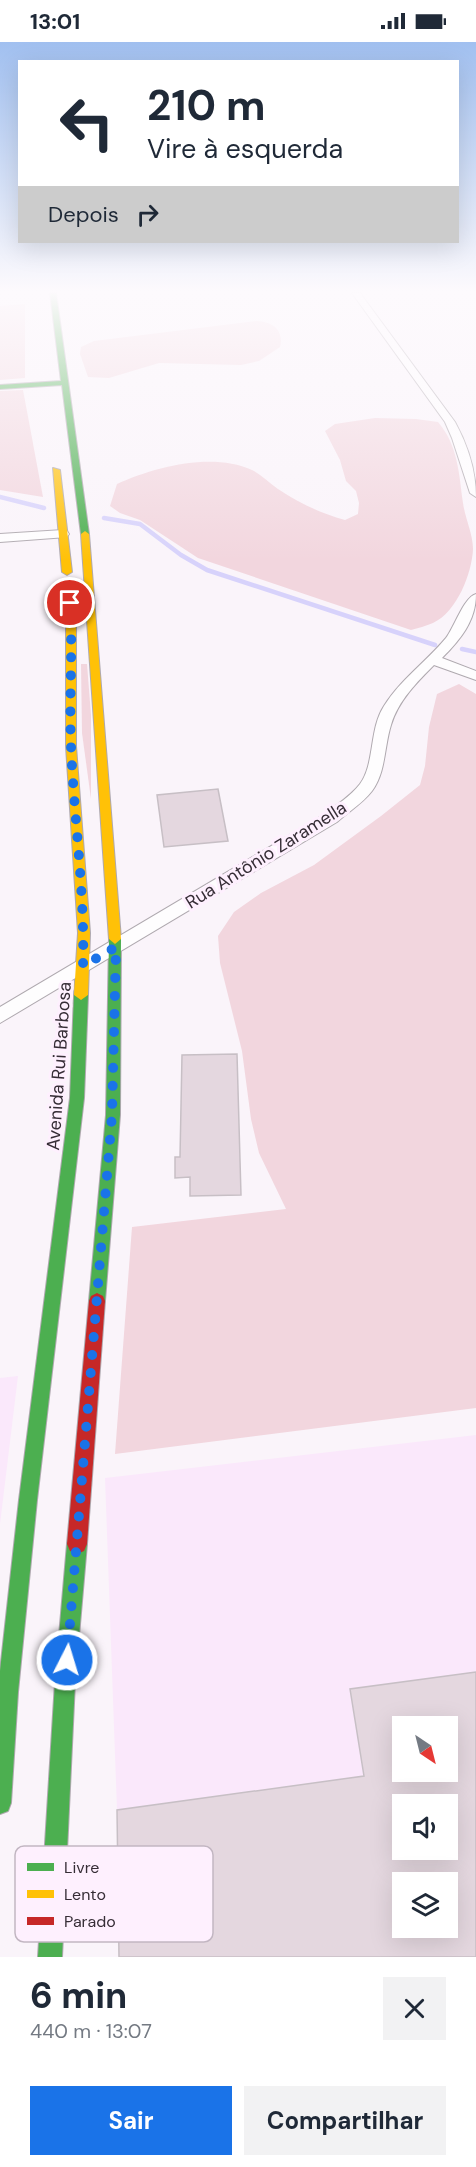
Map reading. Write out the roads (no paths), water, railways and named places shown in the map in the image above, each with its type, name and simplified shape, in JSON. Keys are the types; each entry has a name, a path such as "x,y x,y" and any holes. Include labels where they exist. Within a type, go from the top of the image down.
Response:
{"main road":[{"path":"0,387 65,383 84,520 116,947 112,1115 65,1682 56,1846"},
{"path":"55,452 69,591"},
{"name":"Avenida Rui Barbosa","path":"0,1803 8,1692 27,1500 77,1098 83,966 83,904 71,746 70,612"},
{"path":"50,1957 51,1942"}],"street":[{"path":"421,382 450,422 458,438 476,493"},
{"path":"0,538 62,528"},
{"name":"Rua Antônio Zaramella","path":"0,1016 331,818 351,803 365,789 372,777 383,725 390,708 411,680 452,640 476,598"},
{"path":"433,660 476,676"}],"waterway":[{"path":"0,497 44,508"},
{"path":"104,518 140,524 181,555 207,570 435,645"},
{"path":"462,649 476,652"}]}
